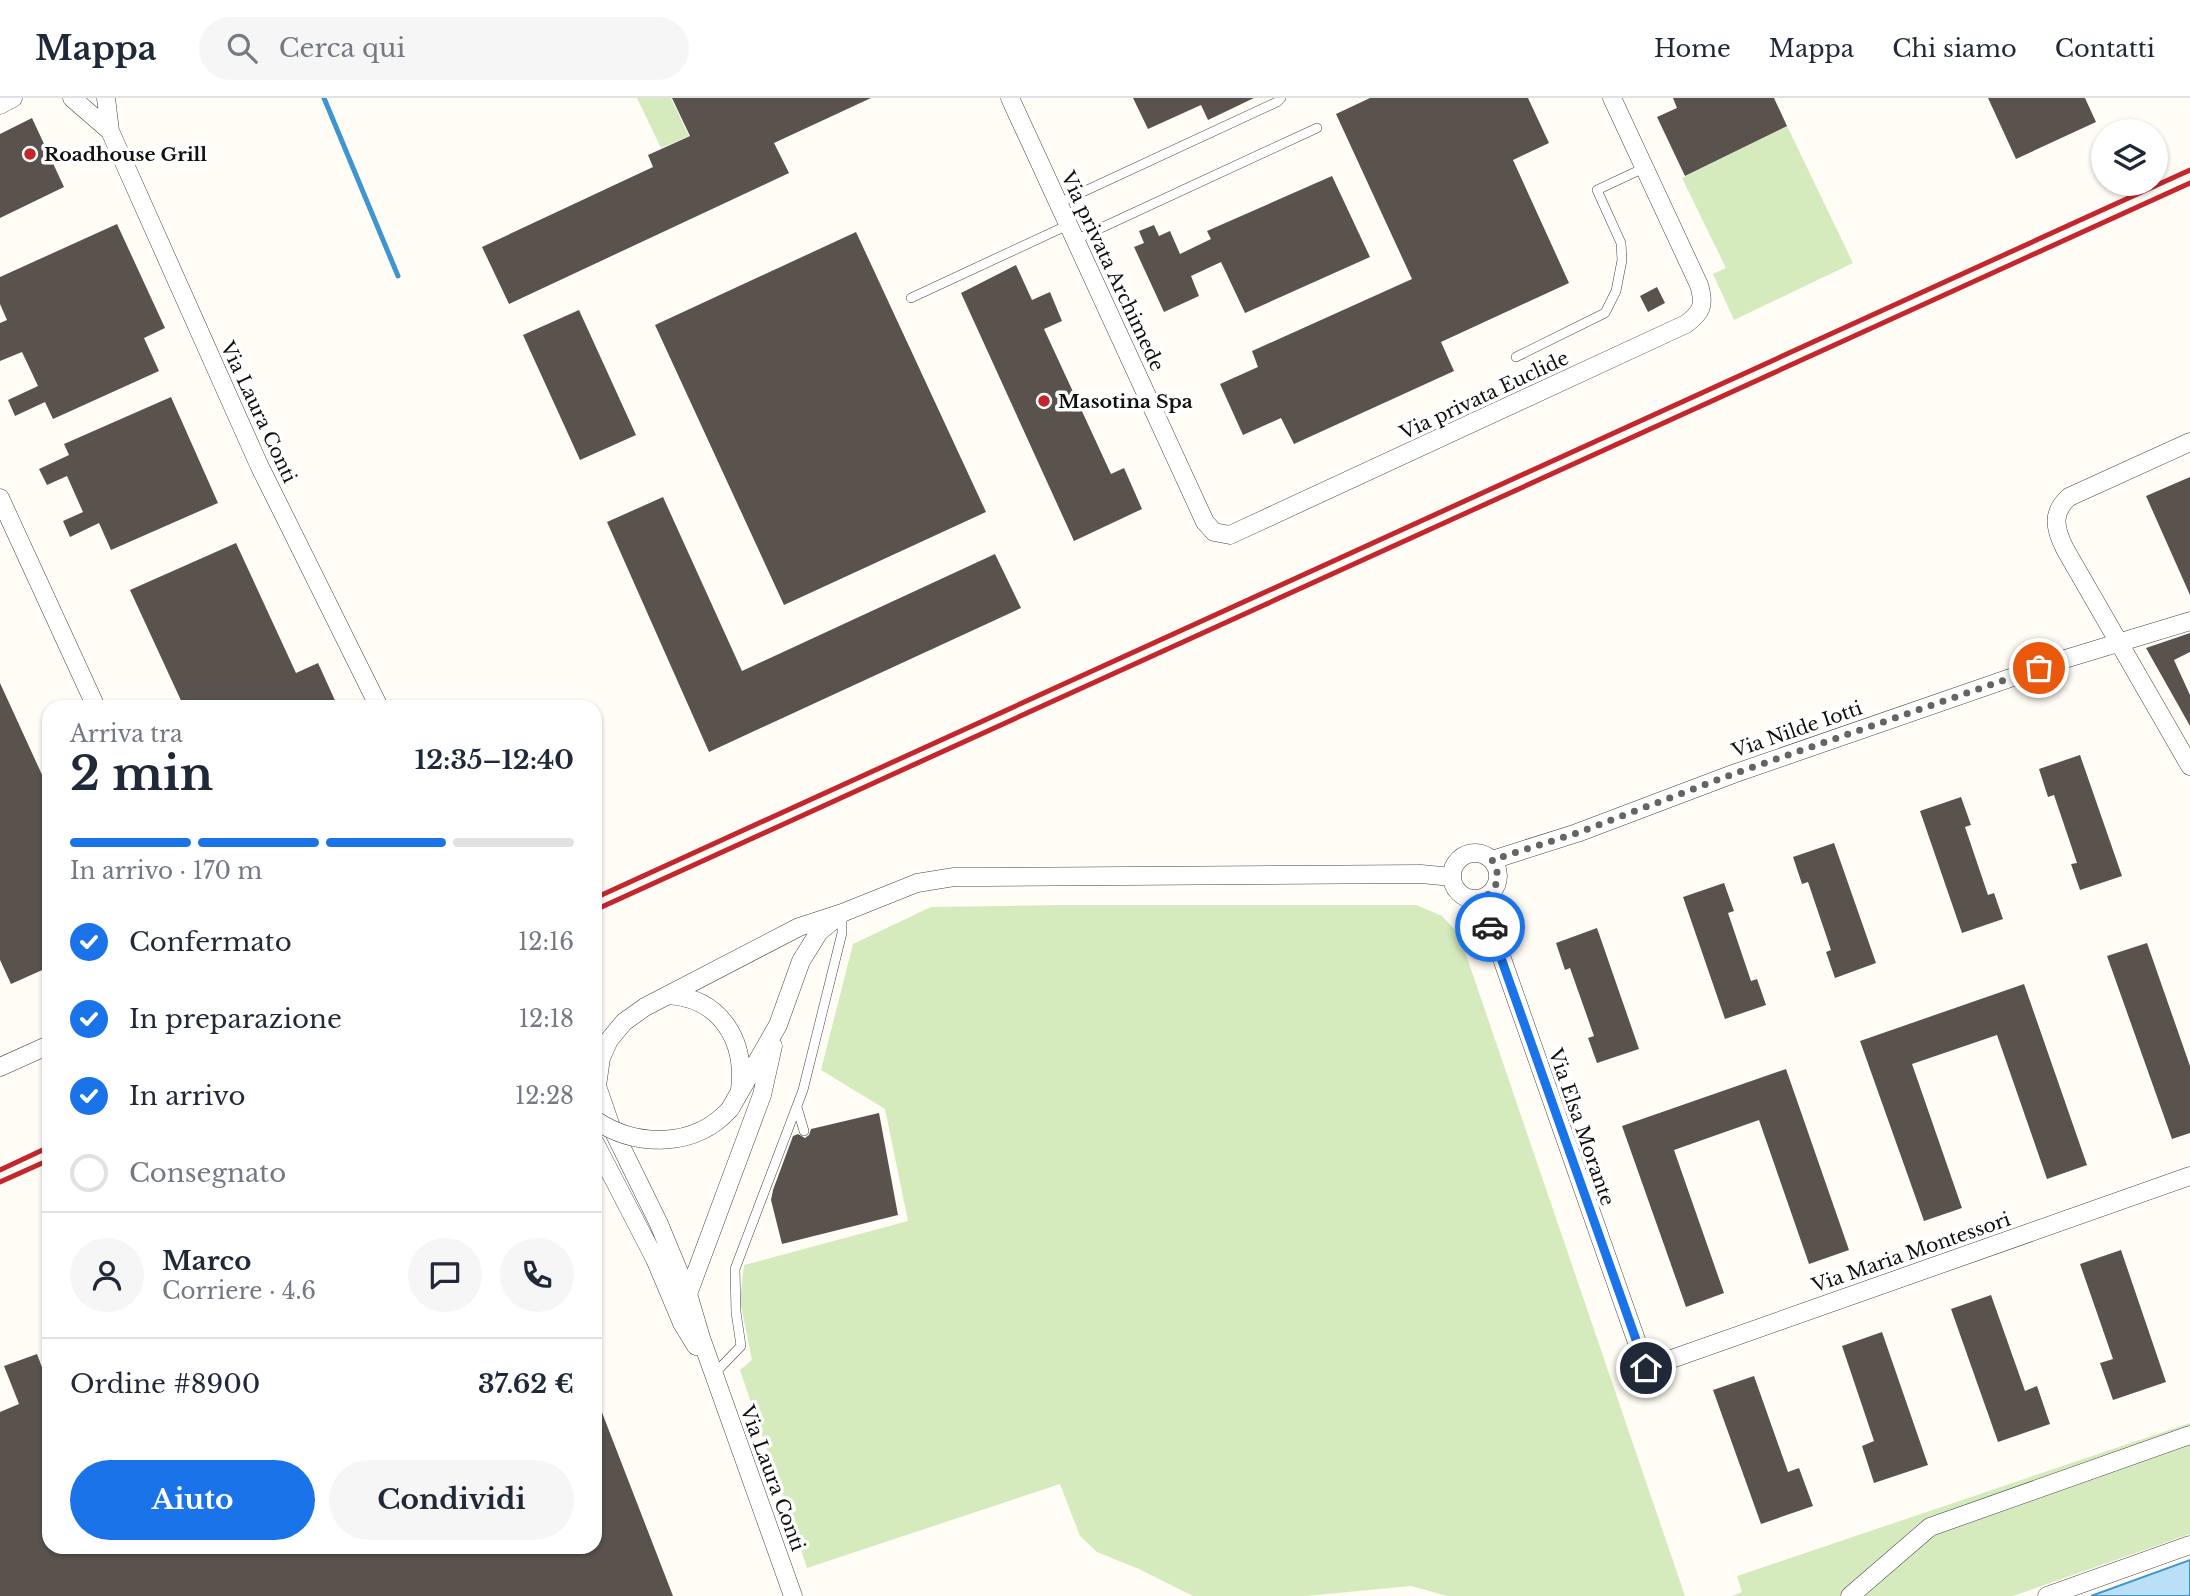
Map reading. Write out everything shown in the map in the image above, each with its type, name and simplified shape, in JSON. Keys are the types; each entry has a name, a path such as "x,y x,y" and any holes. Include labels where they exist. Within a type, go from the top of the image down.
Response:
{"street":[{"path":"0,105 13,98"},
{"name":"Via Laura Conti","path":"72,98 110,131"},
{"name":"Via Laura Conti","path":"106,98 110,131 259,464 376,700"},
{"name":"Via privata Archimede","path":"1010,98 1205,522 1214,533 1230,535 1258,524"},
{"path":"1612,98 1644,168"},
{"name":"Via privata Euclide","path":"1258,524 1686,324 1699,314 1703,305 1699,285 1644,168"},
{"path":"2190,442 2069,497 2057,512 2056,522 2061,540 2190,766"},
{"path":"0,498 93,700"},
{"name":"Via Nilde Iotti","path":"1492,860 1577,833 1733,774 2118,642 2190,621"},
{"path":"1478,853 1492,860 1497,868 1498,878 1496,887 1490,894 1481,899 1467,898 1456,890 1452,877 1457,862 1463,857 1478,853"},
{"path":"602,1057 616,1030 645,1006 799,927 917,883 954,877 1422,874 1452,877"},
{"name":"Via Elsa Morante","path":"1481,899 1646,1368"},
{"path":"688,1294 762,1095 778,1025 800,961 819,932 842,913"},
{"path":"668,995 700,1002 727,1025 739,1055 741,1078 734,1102"},
{"path":"602,1123 652,1140 684,1139 704,1131 734,1102 778,1025"},
{"path":"0,1067 42,1048"},
{"path":"602,1096 610,1124 659,1224 688,1294 714,1374"},
{"path":"602,1157 655,1259 682,1324 714,1374"},
{"name":"Via Maria Montessori","path":"1646,1368 2190,1176"},
{"name":"Via Laura Conti","path":"714,1374 793,1596"},
{"path":"1850,1596 1930,1527 2190,1435"},
{"path":"2047,1596 2190,1545"}],"lane":[{"path":"1059,203 1281,98"},
{"path":"911,298 1072,233 1317,128"},
{"path":"1516,356 1605,313 1620,276 1621,243 1597,190 1644,168"},
{"path":"714,1374 741,1346 736,1312 735,1269 803,1090 842,933 842,913"},
{"path":"797,1107 804,1131"}],"green space":[{"path":"637,98 671,98 689,136 661,148"},
{"path":"1787,126 1853,263 1734,320 1713,274 1726,268 1682,178"},
{"path":"1416,905 1442,916 1459,934 1685,1596 1447,1596 1411,1586 1306,1596 1193,1596 1097,1552 1080,1536 1060,1484 807,1568 740,1370 752,1360 740,1301 744,1265 908,1221 885,1109 821,1070 853,944 931,907"},
{"path":"2190,1423 2190,1534 2013,1596 1732,1596 1742,1592 1737,1576"}],"water":[{"path":"2190,1560 2190,1596 2091,1596"}],"building":[{"path":"672,98 871,98 774,143 789,173 509,304 482,247 653,167 648,155 690,136"},
{"path":"1133,98 1254,98 1208,120 1201,105 1148,129"},
{"path":"1370,98 1528,98 1549,143 1513,160 1569,283 1441,342 1454,371 1294,444 1281,418 1243,435 1220,384 1258,367 1252,351 1412,279 1336,114"},
{"path":"1673,98 1774,98 1787,126 1685,176 1657,117 1677,108"},
{"path":"1988,98 2085,98 2095,119 2091,119 2091,124 2016,159"},
{"path":"32,118 64,187 0,218 0,134"},
{"path":"1332,176 1370,257 1245,313 1221,262 1191,276 1199,296 1164,312 1134,247 1144,243 1139,231 1154,225 1159,236 1170,231 1180,254 1211,239 1207,231"},
{"path":"117,224 165,328 144,338 159,371 53,419 45,402 15,416 8,400 38,386 22,352 0,361 0,323 7,320 0,304 0,277"},
{"path":"856,232 986,512 784,605 655,325"},
{"name":"Masotina Spa","path":"1016,265 1032,300 1050,292 1062,321 1044,329 1111,474 1124,468 1142,509 1074,541 961,293"},
{"path":"1657,287 1665,303 1648,312 1640,296"},
{"path":"579,310 636,435 580,460 523,335"},
{"path":"171,397 218,503 111,550 99,523 70,537 63,521 83,512 67,476 47,485 39,469 69,455 64,444"},
{"path":"2190,477 2190,595 2146,496"},
{"path":"663,497 742,671 995,554 1021,608 709,752 607,522"},
{"path":"236,543 296,673 318,663 335,700 181,700 130,590"},
{"path":"2190,633 2190,652 2174,660 2190,695 2190,726 2146,648"},
{"path":"0,683 42,775 42,970 11,984 0,960"},
{"path":"2080,755 2122,876 2080,890 2071,864 2077,863 2054,795 2048,797 2039,769"},
{"path":"1961,797 1971,825 1965,827 1988,895 1994,893 2003,919 1962,933 1920,811"},
{"path":"1834,843 1876,963 1835,978 1826,952 1831,950 1808,882 1802,884 1793,857"},
{"path":"1724,883 1734,911 1728,913 1751,981 1757,979 1766,1005 1725,1019 1683,897"},
{"path":"1597,928 1639,1049 1597,1063 1588,1038 1594,1036 1570,968 1565,970 1556,943"},
{"path":"2147,943 2190,1066 2190,1133 2172,1139 2107,956"},
{"path":"2024,984 2087,1165 2047,1179 1997,1035 1912,1064 1962,1208 1924,1221 1860,1041"},
{"path":"1786,1069 1849,1250 1809,1264 1759,1120 1674,1150 1724,1293 1686,1307 1622,1126"},
{"path":"879,1113 898,1215 782,1244 771,1200 793,1136 798,1134 805,1138 811,1129"},
{"path":"2121,1250 2166,1382 2113,1400 2100,1363 2113,1359 2080,1264"},
{"path":"1991,1295 2025,1391 2037,1386 2050,1424 1998,1442 1951,1309"},
{"path":"1882,1332 1928,1465 1874,1483 1862,1446 1874,1441 1842,1346"},
{"path":"37,1354 42,1367 42,1554 602,1554 602,1413 673,1596 0,1596 0,1412 19,1404 4,1366"},
{"path":"1754,1376 1788,1472 1799,1468 1813,1506 1761,1524 1713,1390"}],"waterway":[{"path":"324,98 398,276"}],"railway":[{"path":"602,895 2190,170"},
{"path":"602,907 2190,183"},
{"path":"0,1170 42,1150"},
{"path":"0,1182 42,1163"}],"way so far":[{"path":"1490,927 1481,899 1496,887 1497,868 1492,860 1577,833 1733,774 2039,668"}],"place":[{"name":"Roadhouse Grill","path":"30,154"},
{"name":"Masotina Spa","path":"1044,401"}],"route":[{"path":"1490,927 1646,1368"}]}
